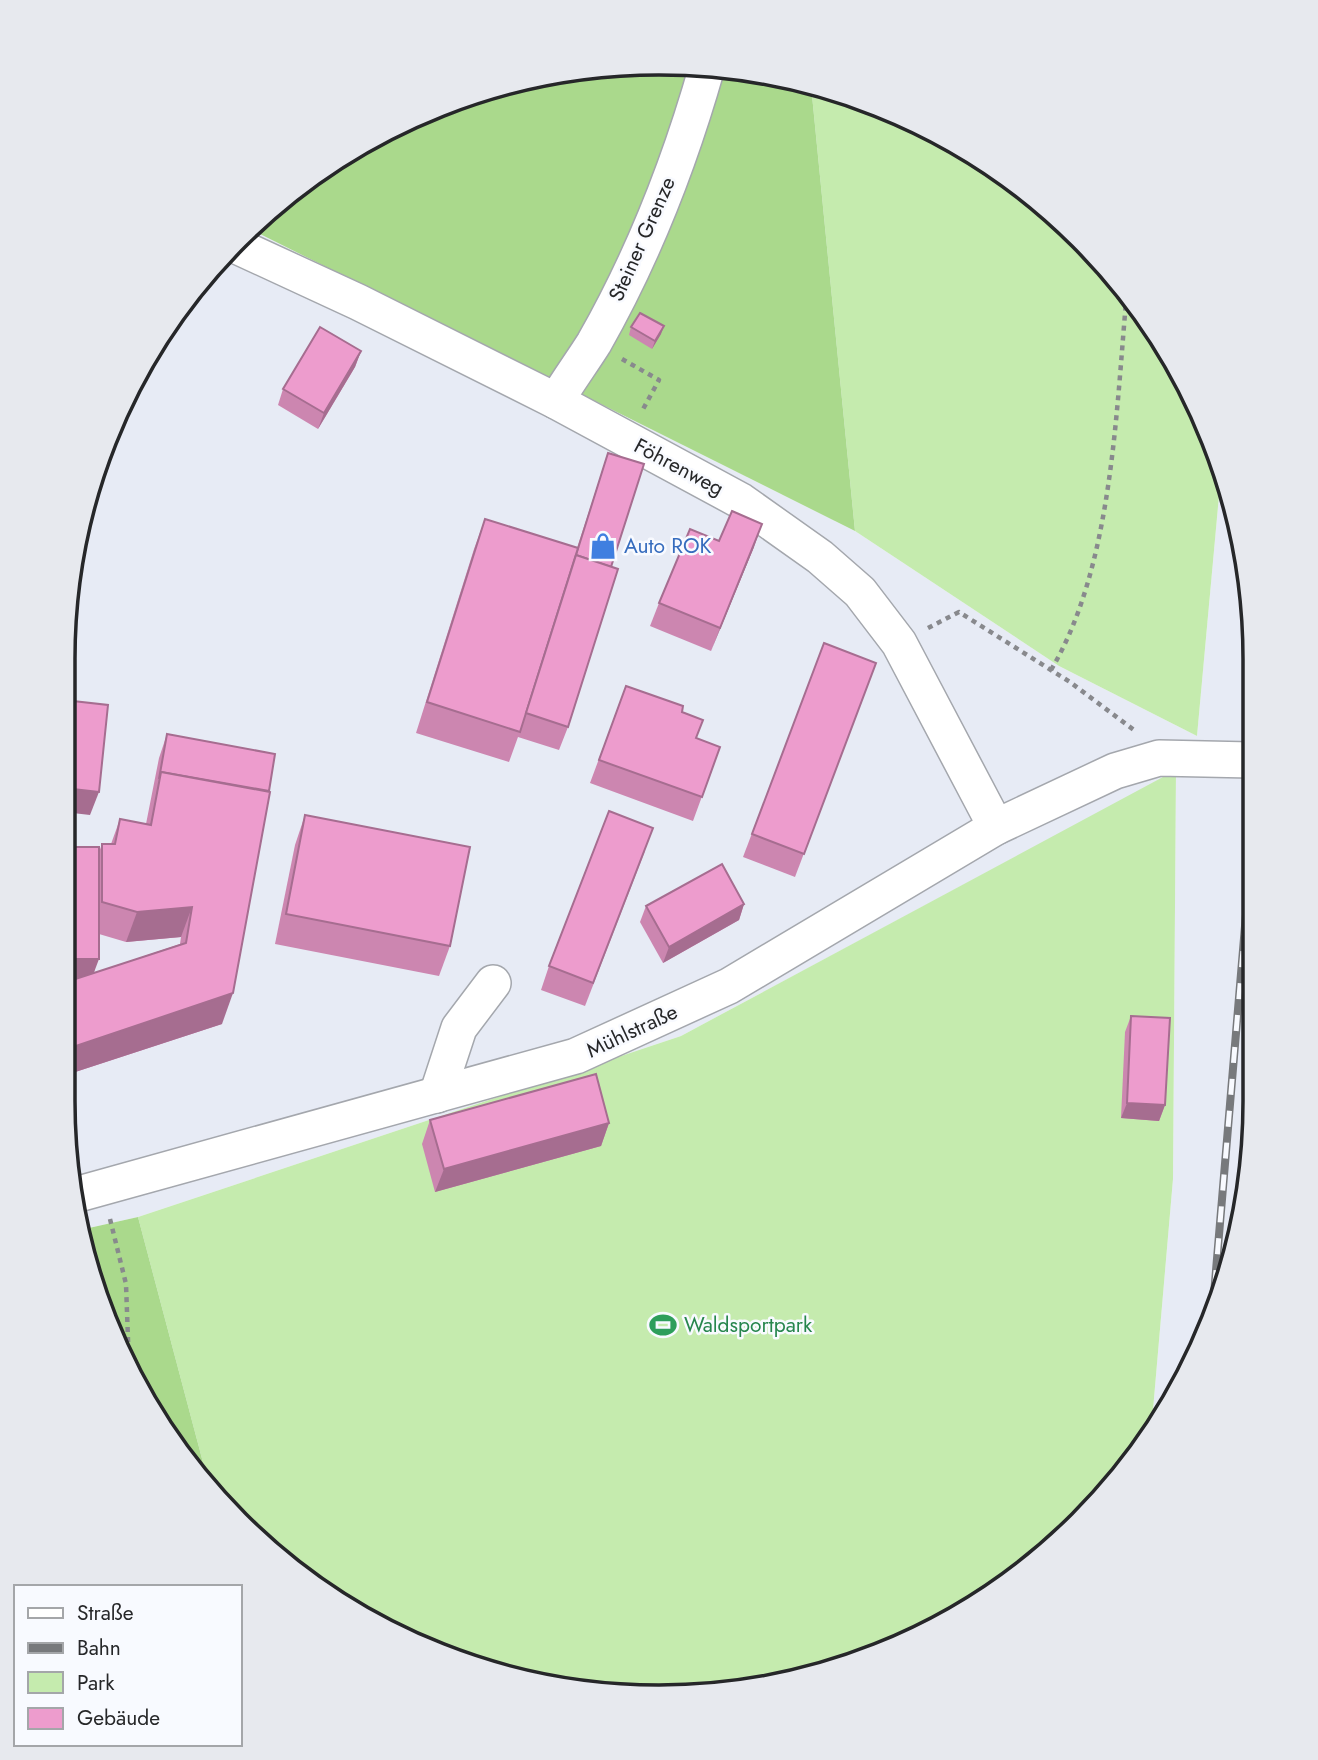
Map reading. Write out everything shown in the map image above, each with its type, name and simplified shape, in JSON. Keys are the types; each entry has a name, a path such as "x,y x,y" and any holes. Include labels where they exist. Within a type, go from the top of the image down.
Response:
{"street":[{"name":"Steiner Grenze","path":"556,401 593,343 640,252 694,112 704,77"},
{"name":"Föhrenweg","path":"243,249 358,302 556,401 741,501 820,557 860,592 899,643 996,827"},
{"name":"Mühlstraße","path":"89,1191 576,1056 730,986 996,827 1115,771 1158,758 1243,760"},
{"path":"437,1095 459,1028 493,983"}],"path":[{"path":"1051,670 1062,650 1088,585 1110,472 1124,307"},
{"path":"593,343 659,380 627,439"},
{"path":"899,643 959,612 1051,670 1134,730 1146,761"},
{"path":"89,1191 126,1284 129,1345"}],"shaded area":[{"path":"259,234 855,531 1059,666 1197,736 1219,495 1232,545 1242,621 1242,1139 1232,1215 1212,1289 1183,1359 1153,1411 1173,1179 1176,771 681,1036 138,1217 89,1228 76,1139 75,659 80,583 86,545 106,471 135,401 153,367 196,304 220,274"}],"green space":[{"path":"659,75 735,80 812,96 855,531 259,234 304,196 367,153 436,120 508,95 583,80"},
{"path":"812,96 847,106 917,135 951,153 1014,196 1072,246 1098,274 1165,367 1198,436 1219,495 1197,736 1059,666 855,531"},
{"name":"Waldsportpark","path":"1176,770 1173,1179 1153,1411 1098,1486 1044,1540 1014,1564 951,1607 917,1625 847,1654 773,1674 697,1684 659,1685 621,1684 545,1674 471,1654 401,1625 335,1586 274,1540 246,1514 204,1466 138,1217 681,1036"},
{"path":"138,1217 204,1466 153,1393 135,1359 106,1289 89,1228"}],"building":[{"path":"640,313 664,326 655,341 631,327"},
{"path":"320,327 361,351 324,413 283,389"},
{"path":"608,453 644,464 611,567 576,555"},
{"path":"732,511 762,524 720,628 659,603 690,529 719,541"},
{"path":"485,519 578,548 520,732 427,702"},
{"path":"576,555 618,569 568,727 526,713"},
{"path":"824,643 876,663 804,854 752,834"},
{"path":"626,686 683,706 682,712 703,720 696,738 720,747 702,797 599,760"},
{"path":"75,701 108,705 99,792 75,789"},
{"path":"167,734 275,754 269,791 161,772 159,779"},
{"path":"161,772 270,792 233,993 75,1046 75,979 186,943 192,907 137,912 102,902 102,844 115,844 120,819 151,825"},
{"path":"609,811 653,828 593,983 549,966"},
{"path":"305,815 470,847 450,946 286,914"},
{"path":"75,847 99,847 99,959 75,959"},
{"path":"722,864 744,904 669,947 646,906"},
{"path":"1131,1016 1170,1018 1165,1105 1127,1103"},
{"path":"596,1074 609,1123 444,1169 430,1120"}],"railway":[{"path":"1215,1278 1243,950"}],"place":[{"name":"Auto ROK","path":"603,546"},
{"name":"Waldsportpark","path":"663,1325"}]}
